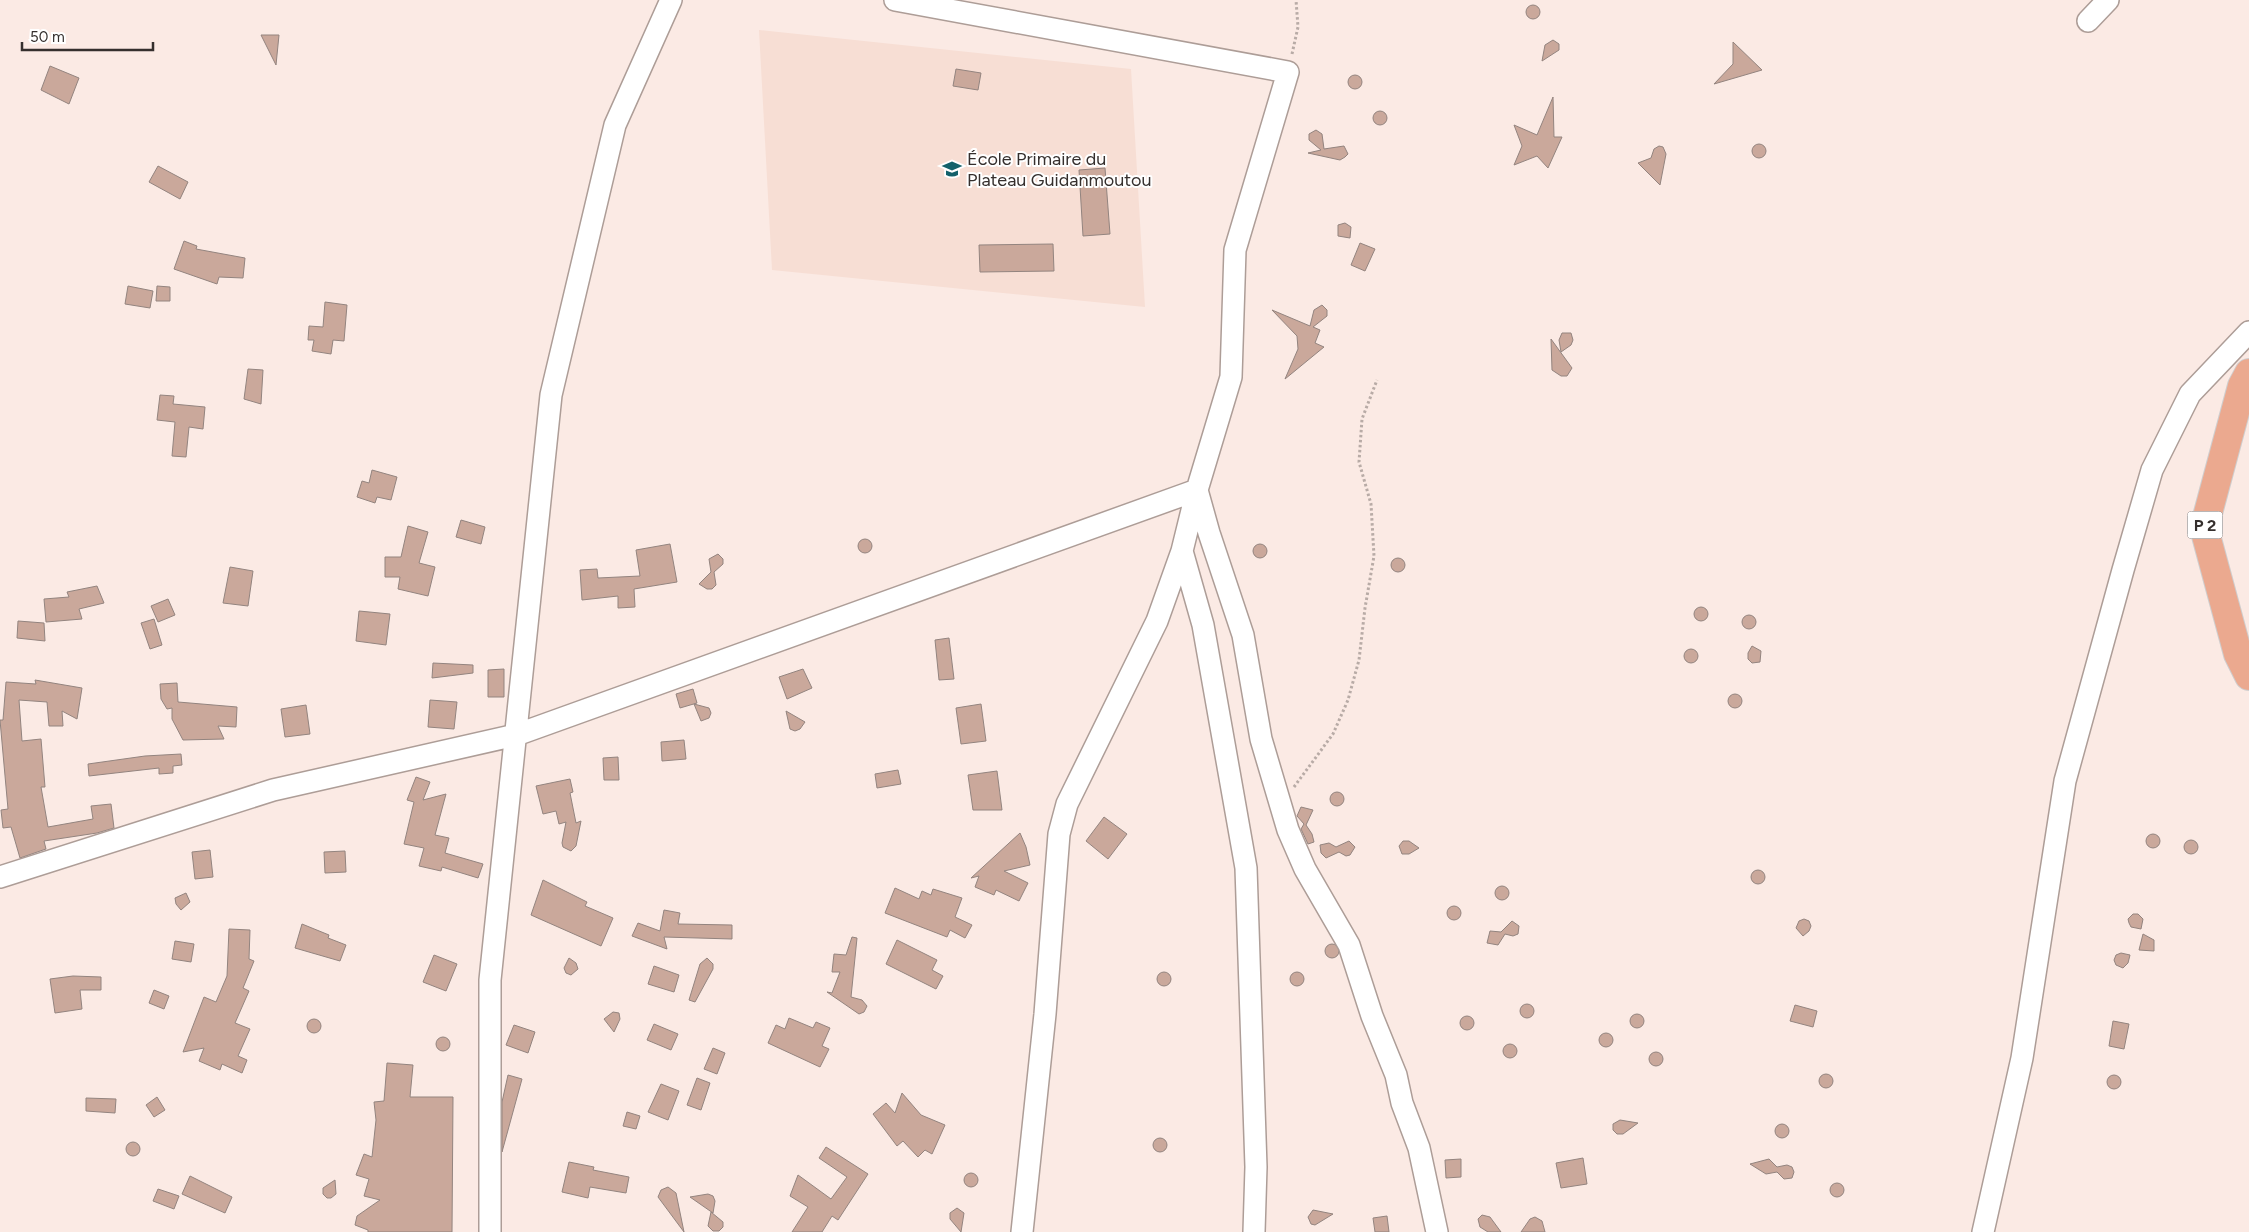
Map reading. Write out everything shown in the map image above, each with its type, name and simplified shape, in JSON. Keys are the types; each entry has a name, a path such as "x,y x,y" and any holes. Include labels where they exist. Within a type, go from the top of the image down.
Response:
{"main road":[{"name":"P 2","path":"2249,374 2242,386 2204,528 2238,654 2249,676"}],"street":[{"path":"490,1232 490,980 551,395 615,125 671,0"},
{"path":"895,0 1288,72 1236,250 1231,377 1197,490 1182,551 1157,621 1067,804 1058,834 1044,1014 1022,1232"},
{"path":"2088,20 2108,0"},
{"path":"1983,1232 2022,1058 2065,781 2152,470 2190,394 2249,332"},
{"path":"0,877 273,790 516,736 1197,490"},
{"path":"1197,490 1208,533 1243,635 1261,740 1288,830 1305,869 1349,945 1372,1016 1396,1075 1402,1103 1419,1148 1437,1232"},
{"path":"1182,551 1203,625 1246,868 1256,1167 1254,1232"}],"path":[{"path":"1288,72 1298,27 1296,0"},
{"path":"1293,796 1294,788 1333,734 1348,700 1359,660 1374,556 1371,504 1359,462 1362,419 1377,380"}],"shaded area":[{"name":"École Primaire du Plateau Guidanmoutou","path":"759,30 1131,69 1145,307 772,270"}],"building":[{"path":"1530,5 1536,5 1540,12 1536,19 1530,19 1526,15 1526,9"},
{"path":"261,35 279,35 276,65"},
{"path":"1553,40 1559,44 1559,50 1542,61 1545,45"},
{"path":"1733,42 1762,70 1714,84 1733,64"},
{"path":"50,66 79,78 69,104 41,90"},
{"path":"956,69 981,73 978,90 953,86"},
{"path":"1352,75 1358,75 1362,82 1358,89 1352,89 1348,85 1348,79"},
{"path":"1553,97 1554,137 1562,137 1548,168 1537,156 1514,165 1522,146 1514,125 1537,135"},
{"path":"1377,111 1383,111 1387,118 1383,125 1377,125 1373,121 1373,115"},
{"path":"1316,130 1322,134 1324,149 1344,146 1348,154 1340,160 1308,153 1321,150 1309,140 1309,134"},
{"path":"1756,144 1762,144 1766,151 1762,158 1756,158 1752,154 1752,148"},
{"path":"1659,146 1663,147 1666,154 1660,185 1638,163 1651,158 1654,149"},
{"path":"158,166 188,182 180,199 149,182"},
{"path":"1105,168 1110,234 1083,236 1079,170"},
{"path":"1345,223 1351,227 1350,238 1338,236 1338,225"},
{"path":"184,241 197,246 196,249 245,258 243,278 219,277 217,284 174,269"},
{"path":"1360,243 1375,249 1365,271 1351,265"},
{"path":"1053,244 1054,271 980,272 979,245"},
{"path":"128,286 153,291 150,308 125,304"},
{"path":"157,286 170,287 170,301 156,301"},
{"path":"325,302 347,305 344,341 333,340 331,354 312,351 314,340 308,340 309,326 323,327"},
{"path":"1322,305 1327,310 1327,316 1313,327 1320,330 1315,343 1324,347 1285,379 1298,349 1297,336 1272,310 1310,326 1314,310"},
{"path":"1562,333 1571,333 1573,340 1571,345 1561,352 1559,340"},
{"path":"1551,339 1572,368 1567,376 1561,376 1552,370"},
{"path":"248,369 263,370 261,404 244,399"},
{"path":"160,395 174,396 173,404 205,407 203,429 189,427 186,457 172,456 175,422 157,420"},
{"path":"372,470 397,477 391,500 377,497 375,503 357,497 362,481 369,483"},
{"path":"461,520 485,527 481,544 456,537"},
{"path":"408,526 428,532 419,563 435,567 428,596 398,589 400,577 385,577 385,557 401,557"},
{"path":"862,539 868,539 872,546 868,553 862,553 858,549 858,543"},
{"path":"670,544 677,582 634,589 635,607 618,608 618,596 582,600 580,570 597,569 598,578 640,576 636,550"},
{"path":"1257,544 1263,544 1267,551 1263,558 1257,558 1253,554 1253,548"},
{"path":"718,554 723,559 723,564 714,572 716,585 712,589 707,589 699,584 711,572 709,559"},
{"path":"1395,558 1401,558 1405,565 1401,572 1395,572 1391,568 1391,562"},
{"path":"230,567 253,571 248,606 223,603"},
{"path":"97,586 104,603 79,609 82,619 46,622 44,599 69,597 67,592"},
{"path":"168,599 175,615 158,622 151,606"},
{"path":"1698,607 1704,607 1708,614 1704,621 1698,621 1694,617 1694,611"},
{"path":"359,611 390,614 386,645 356,641"},
{"path":"1746,615 1752,615 1756,622 1752,629 1746,629 1742,625 1742,619"},
{"path":"154,619 162,645 150,649 141,623"},
{"path":"18,621 44,623 45,641 17,638"},
{"path":"949,638 954,679 939,680 935,640"},
{"path":"1752,646 1761,651 1760,662 1752,663 1748,659 1748,653"},
{"path":"1688,649 1694,649 1698,656 1694,663 1688,663 1684,659 1684,653"},
{"path":"433,663 473,665 473,673 432,678"},
{"path":"504,669 504,697 488,697 488,670"},
{"path":"803,669 812,688 787,699 779,677"},
{"path":"35,680 82,688 77,719 62,711 63,726 49,726 47,702 19,700 22,741 41,739 45,787 41,787 48,827 93,819 91,806 111,804 114,828 97,833 44,841 46,849 20,858 11,827 3,828 1,810 8,809 0,720 3,720 6,682 36,684"},
{"path":"177,683 178,702 237,707 236,727 218,726 224,739 183,740 172,719 172,708 167,709 161,699 160,684"},
{"path":"693,689 697,703 680,708 676,694"},
{"path":"1732,694 1738,694 1742,701 1738,708 1732,708 1728,704 1728,698"},
{"path":"430,700 457,702 454,729 428,727"},
{"path":"694,704 709,708 711,713 709,718 701,721"},
{"path":"981,704 986,741 961,744 956,708"},
{"path":"306,705 310,734 285,737 281,709"},
{"path":"786,711 805,722 800,729 795,731 790,729"},
{"path":"684,740 686,759 662,761 661,742"},
{"path":"181,754 182,765 173,766 173,773 159,774 159,768 89,776 88,764 145,756"},
{"path":"618,757 619,780 604,780 603,758"},
{"path":"898,770 901,784 877,788 875,774"},
{"path":"997,771 1002,810 973,810 968,775"},
{"path":"416,777 430,782 423,800 446,794 435,835 449,838 445,853 483,864 478,878 442,867 441,871 419,866 424,848 404,844 414,802 407,800"},
{"path":"570,779 573,792 570,793 576,823 581,821 576,846 571,851 563,847 562,843 566,822 559,824 556,811 543,814 536,786"},
{"path":"1334,792 1340,792 1344,799 1340,806 1334,806 1330,802 1330,796"},
{"path":"1301,807 1313,810 1306,825 1312,834 1314,842 1308,844 1301,829 1304,824 1297,816"},
{"path":"1104,817 1127,834 1108,859 1086,841"},
{"path":"1020,833 1026,847 1030,865 1004,871 1028,883 1019,901 996,890 994,895 975,887 979,876 971,878"},
{"path":"2150,834 2156,834 2160,841 2156,848 2150,848 2146,844 2146,838"},
{"path":"2188,840 2194,840 2198,847 2194,854 2188,854 2184,850 2184,844"},
{"path":"1349,841 1355,847 1350,855 1346,856 1339,852 1326,858 1321,853 1320,845 1329,843 1336,847"},
{"path":"1403,841 1409,841 1419,848 1409,854 1402,854 1399,846"},
{"path":"210,850 213,877 195,879 192,852"},
{"path":"345,851 346,872 325,873 324,852"},
{"path":"1755,870 1761,870 1765,877 1761,884 1755,884 1751,880 1751,874"},
{"path":"543,880 587,902 585,906 613,918 601,946 531,915"},
{"path":"1499,886 1505,886 1509,893 1505,900 1499,900 1495,896 1495,890"},
{"path":"895,888 919,899 922,891 931,895 933,889 962,898 955,917 972,925 965,938 950,930 947,937 885,913"},
{"path":"186,893 190,902 181,910 176,904 175,898"},
{"path":"1451,906 1457,906 1461,913 1457,920 1451,920 1447,916 1447,910"},
{"path":"664,910 680,913 678,924 732,925 732,939 664,937 667,949 632,936 638,923 660,931"},
{"path":"2133,914 2138,914 2143,919 2141,929 2131,927 2128,919"},
{"path":"1804,919 1809,921 1811,926 1809,931 1803,936 1796,928 1799,921"},
{"path":"1512,921 1519,926 1518,934 1513,936 1505,934 1498,945 1487,943 1490,931 1501,932"},
{"path":"302,924 329,935 328,938 346,945 340,961 295,948"},
{"path":"229,929 250,930 249,959 254,961 243,988 249,991 235,1023 250,1029 238,1056 247,1060 242,1073 222,1064 220,1070 199,1061 204,1048 183,1052 204,997 216,1002 227,976"},
{"path":"2143,934 2154,940 2154,951 2139,950"},
{"path":"852,937 857,938 851,997 862,1000 867,1006 864,1012 859,1014 827,992 832,993 840,972 832,972 834,954 846,955"},
{"path":"897,940 937,960 932,970 943,976 936,989 886,964"},
{"path":"175,941 194,944 191,962 172,959"},
{"path":"1332,944 1337,946 1339,951 1337,956 1332,958 1327,956 1325,951 1327,946"},
{"path":"2121,953 2130,955 2128,963 2123,968 2116,965 2114,960 2116,955"},
{"path":"434,955 457,964 446,991 423,982"},
{"path":"569,958 576,963 578,969 571,975 566,973 564,968"},
{"path":"707,958 713,964 713,969 695,1002 689,1000 700,964"},
{"path":"654,966 679,975 674,992 648,984"},
{"path":"1161,972 1167,972 1171,979 1167,986 1161,986 1157,982 1157,976"},
{"path":"1294,972 1300,972 1304,979 1300,986 1294,986 1290,982 1290,976"},
{"path":"73,976 101,977 101,990 80,990 82,1009 55,1013 50,979"},
{"path":"154,990 169,996 164,1009 149,1003"},
{"path":"1524,1004 1530,1004 1534,1011 1530,1018 1524,1018 1520,1014 1520,1008"},
{"path":"1795,1005 1817,1011 1813,1027 1790,1021"},
{"path":"613,1012 619,1013 620,1019 614,1032 604,1019"},
{"path":"1634,1014 1640,1014 1644,1021 1640,1028 1634,1028 1630,1024 1630,1018"},
{"path":"1464,1016 1470,1016 1474,1023 1470,1030 1464,1030 1460,1026 1460,1020"},
{"path":"789,1018 813,1028 816,1022 830,1028 822,1046 829,1049 820,1067 768,1043 776,1025 785,1029"},
{"path":"311,1019 317,1019 321,1026 317,1033 311,1033 307,1029 307,1023"},
{"path":"2113,1021 2129,1024 2124,1049 2109,1046"},
{"path":"654,1024 678,1034 671,1050 647,1040"},
{"path":"514,1025 535,1032 528,1053 506,1045"},
{"path":"1603,1033 1609,1033 1613,1040 1609,1047 1603,1047 1599,1043 1599,1037"},
{"path":"440,1037 446,1037 450,1044 446,1051 440,1051 436,1047 436,1041"},
{"path":"1507,1044 1513,1044 1517,1051 1513,1058 1507,1058 1503,1054 1503,1048"},
{"path":"713,1048 725,1053 717,1074 704,1069"},
{"path":"1653,1052 1659,1052 1663,1059 1659,1066 1653,1066 1649,1062 1649,1056"},
{"path":"387,1063 413,1065 410,1097 453,1097 452,1232 368,1232 368,1230 355,1225 357,1216 380,1200 364,1196 369,1179 356,1175 364,1154 372,1157 376,1120 374,1102 384,1101"},
{"path":"1823,1074 1829,1074 1833,1081 1829,1088 1823,1088 1819,1084 1819,1078"},
{"path":"508,1075 522,1079 502,1152 502,1102"},
{"path":"2111,1075 2117,1075 2121,1082 2117,1089 2111,1089 2107,1085 2107,1079"},
{"path":"697,1078 710,1083 701,1110 687,1105"},
{"path":"661,1084 679,1091 668,1120 648,1112"},
{"path":"902,1093 921,1115 945,1125 932,1154 925,1150 918,1157 903,1141 897,1146 873,1114 886,1103 895,1113"},
{"path":"157,1097 165,1110 154,1117 146,1105"},
{"path":"86,1098 116,1099 115,1113 86,1111"},
{"path":"627,1112 640,1116 636,1129 623,1126"},
{"path":"1620,1120 1638,1123 1623,1134 1617,1134 1613,1130 1613,1124"},
{"path":"1779,1124 1785,1124 1789,1131 1785,1138 1779,1138 1775,1134 1775,1128"},
{"path":"1157,1138 1163,1138 1167,1145 1163,1152 1157,1152 1153,1148 1153,1142"},
{"path":"130,1142 136,1142 140,1149 136,1156 130,1156 126,1152 126,1146"},
{"path":"826,1147 868,1174 838,1220 832,1216 822,1232 792,1232 808,1207 790,1196 798,1175 831,1199 847,1177 819,1158"},
{"path":"1583,1158 1587,1184 1561,1188 1556,1163"},
{"path":"1461,1159 1461,1177 1446,1178 1445,1160"},
{"path":"1769,1159 1777,1167 1787,1165 1792,1167 1794,1172 1792,1178 1784,1179 1777,1172 1766,1174 1750,1164"},
{"path":"569,1162 594,1167 593,1170 629,1177 626,1193 590,1187 588,1198 562,1192"},
{"path":"968,1173 974,1173 978,1180 974,1187 968,1187 964,1183 964,1177"},
{"path":"190,1176 232,1197 225,1213 182,1194"},
{"path":"335,1180 336,1194 331,1198 327,1198 323,1194 323,1188"},
{"path":"1834,1183 1840,1183 1844,1190 1840,1197 1834,1197 1830,1193 1830,1187"},
{"path":"668,1187 676,1193 684,1232 658,1197 661,1190"},
{"path":"158,1189 179,1196 174,1209 153,1201"},
{"path":"708,1194 713,1196 715,1201 713,1213 690,1197"},
{"path":"957,1208 964,1213 961,1232 950,1219 950,1213"},
{"path":"1313,1210 1333,1214 1315,1225 1311,1224 1308,1217"},
{"path":"711,1212 723,1222 723,1227 719,1231 713,1231 708,1226"},
{"path":"1482,1215 1490,1217 1501,1232 1488,1232 1480,1227 1478,1219"},
{"path":"1387,1216 1389,1232 1375,1232 1373,1218"},
{"path":"1535,1217 1542,1221 1545,1232 1521,1232 1530,1219"}],"place":[{"name":"École Primaire du Plateau Guidanmoutou","path":"952,169"}]}
